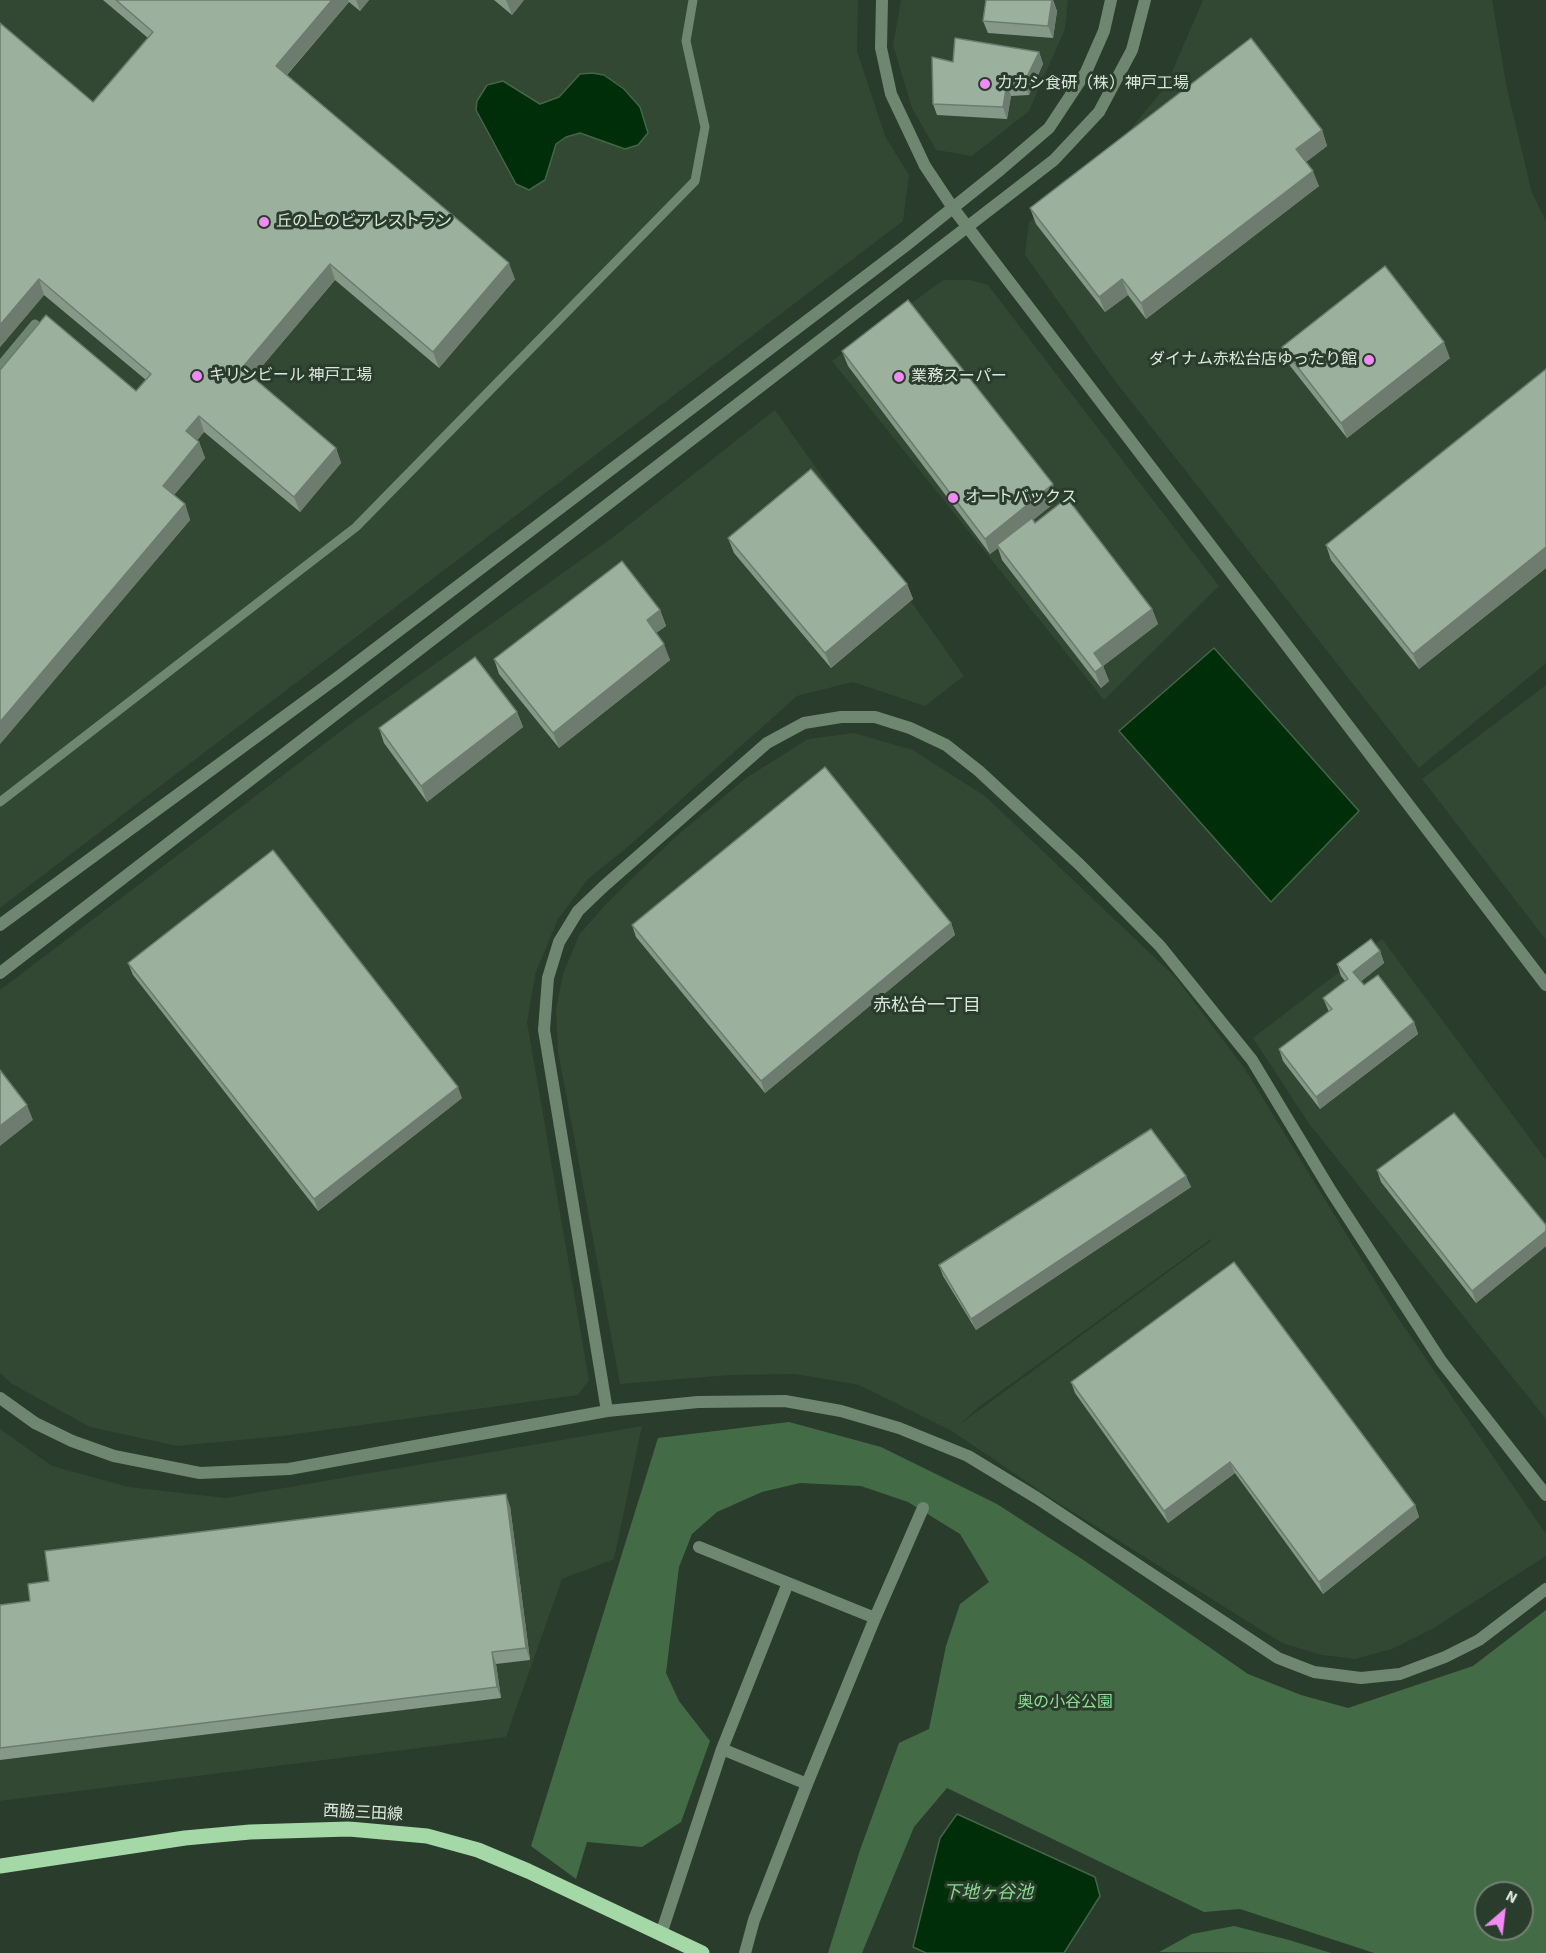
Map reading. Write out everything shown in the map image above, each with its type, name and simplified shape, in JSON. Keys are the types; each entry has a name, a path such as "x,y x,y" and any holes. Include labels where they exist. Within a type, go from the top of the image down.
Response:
{"main road":[{"name":"西脇三田線","path":"0,1866 185,1838 250,1832 349,1829 427,1836 498,1858 702,1953"}],"street":[{"path":"882,0 881,48 891,94 925,166 953,208 1546,985"},
{"path":"0,925 338,677 953,208 1048,128 1086,72 1104,31 1111,0"},
{"path":"0,973 1054,160 1099,112 1132,50 1145,0"},
{"path":"607,1411 544,1030 548,978 559,942 578,912 603,887 767,743 804,723 841,717 875,717 910,728 946,745 979,771 1080,865 1160,946 1252,1060 1331,1191 1441,1361 1546,1495"},
{"path":"0,1398 35,1423 72,1441 114,1456 200,1473 289,1469 607,1411 698,1402 785,1401 841,1411 899,1428 968,1456 1037,1498 1278,1658 1314,1672 1361,1678 1400,1674 1445,1657 1479,1640 1546,1589"},
{"path":"745,1953 754,1920 807,1784 923,1508"},
{"path":"699,1547 875,1618"},
{"path":"661,1934 722,1749 788,1582"},
{"path":"722,1749 807,1784"}],"lane":[{"path":"0,802 356,527 694,181 705,128 686,41 693,0"},
{"path":"0,366 35,324"}],"shaded area":[{"name":"キリンビール 神戸工場","path":"0,0 858,0 857,51 885,136 909,175 903,221 0,908"},
{"path":"901,0 1068,0 1065,29 1029,111 972,156 936,150 912,108 893,45"},
{"path":"1203,0 1492,0 1507,89 1532,193 1546,221 1546,663 1419,768 1112,377 1025,255 1029,222 1115,148 1166,86"},
{"path":"943,280 970,280 988,285 1219,586 1104,700 832,361"},
{"path":"775,410 964,676 925,706 853,682 797,696 630,845 588,879 558,919 536,972 527,1022 589,1380 578,1395 282,1436 177,1446 90,1427 12,1384 0,1373 0,990 349,725 612,538"},
{"path":"1546,685 1546,940 1422,779"},
{"path":"854,733 913,750 985,796 1176,978 1245,1069 1394,1312 1546,1534 1546,1556 1432,1629 1392,1649 1355,1659 1322,1655 1282,1643 1049,1497 952,1431 859,1385 795,1374 730,1375 620,1384 558,1051 556,1009 563,974 579,935 606,904 673,839 746,778 808,739","holes":["1212,1240 960,1424 979,1407"]},
{"path":"1382,939 1546,1160 1546,1419 1310,1125 1253,1038"},
{"path":"642,1426 614,1559 562,1579 506,1737 0,1801 0,1429 52,1466 129,1487 226,1498"}],"green space":[{"name":"奥の小谷公園","path":"789,1422 881,1447 997,1504 1085,1561 1248,1674 1301,1695 1348,1708 1473,1666 1546,1610 1546,1953 1374,1953 1240,1909 1204,1912 947,1788 914,1827 862,1953 828,1953 860,1850 899,1743 929,1729 946,1646 960,1604 989,1582 960,1534 908,1502 861,1486 800,1483 762,1492 717,1512 692,1534 679,1567 666,1673 679,1701 710,1741 681,1822 642,1847 587,1842 576,1879 531,1846 658,1438"},
{"path":"1234,1926 1331,1953 1159,1952 1192,1934"}],"water":[{"path":"580,74 604,75 624,89 640,107 648,133 638,145 625,149 580,133 566,137 556,144 545,180 529,190 516,184 476,110 477,101 487,85 503,81 540,104 559,97"},
{"path":"1214,648 1359,811 1271,902 1119,731"},
{"name":"下地ヶ谷池","path":"957,1814 1095,1877 1100,1896 1064,1953 926,1953 913,1947 940,1838"}],"building":[{"name":"キリンビール 神戸工場","path":"116,0 332,0 276,66 509,263 433,352 330,264 242,368 336,448 294,497 199,416 186,431 199,442 163,486 185,504 0,722 0,370 46,315 136,391 151,374 39,279 0,325 0,23 93,102 153,32"},
{"path":"986,0 1052,0 1048,26 983,21"},
{"name":"カカシ食研（株）神戸工場","path":"955,38 1039,52 1024,83 1007,84 1003,107 933,104 932,57 953,62"},
{"path":"1251,38 1322,130 1296,149 1313,171 1141,303 1122,279 1099,297 1030,208"},
{"name":"ダイナム赤松台店ゆったり館","path":"1385,266 1444,342 1341,423 1282,347"},
{"path":"908,300 1053,484 985,539 842,351"},
{"path":"1546,369 1546,547 1413,654 1326,545"},
{"path":"811,469 907,584 825,653 728,538"},
{"path":"1067,498 1152,609 1094,653 1103,666 1095,672 997,545 1032,518 1035,523"},
{"path":"622,561 660,610 647,620 664,644 553,733 494,659"},
{"path":"475,657 517,712 421,786 379,728"},
{"path":"825,767 951,923 761,1081 632,925"},
{"path":"273,850 458,1087 314,1199 128,963"},
{"path":"1371,939 1380,951 1353,972 1364,985 1378,975 1414,1022 1316,1097 1279,1049 1332,1009 1323,998 1348,979 1337,964"},
{"path":"0,1070 27,1105 0,1126"},
{"path":"1454,1113 1546,1225 1546,1231 1472,1291 1377,1170"},
{"path":"1151,1129 1186,1176 971,1319 939,1265"},
{"path":"1234,1262 1415,1505 1319,1582 1230,1462 1164,1511 1071,1382"},
{"path":"506,1494 526,1648 492,1652 497,1687 0,1748 0,1605 30,1601 28,1584 49,1581 45,1551"}],"place":[{"name":"カカシ食研（株）神戸工場","path":"985,84"},
{"name":"丘の上のビアレストラン","path":"264,222"},
{"name":"ダイナム赤松台店ゆったり館","path":"1369,360"},
{"name":"キリンビール 神戸工場","path":"197,376"},
{"name":"業務スーパー","path":"899,377"},
{"name":"オートバックス","path":"953,498"}],"district":[{"name":"赤松台一丁目","path":"927,1007"}]}
